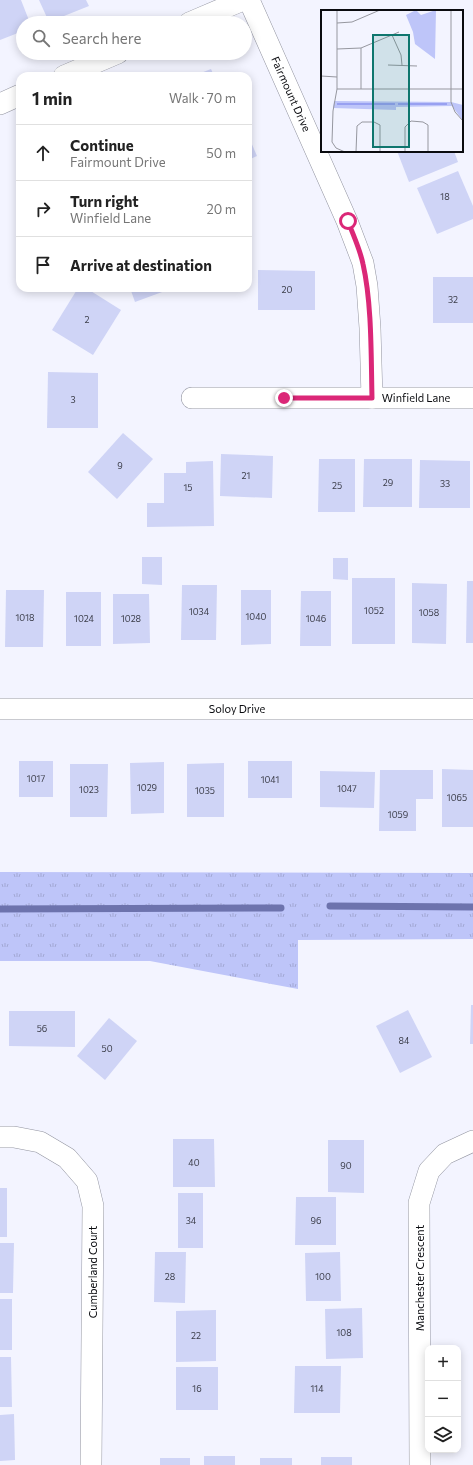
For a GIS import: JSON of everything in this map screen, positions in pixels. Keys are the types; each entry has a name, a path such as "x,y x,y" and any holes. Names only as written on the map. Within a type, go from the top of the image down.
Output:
{"street":[{"path":"205,16 243,0"},
{"name":"Fairmount Drive","path":"249,0 348,221 363,263 367,286 370,328 372,398"},
{"path":"73,72 102,60"},
{"path":"0,104 16,97"},
{"name":"Winfield Lane","path":"192,398 473,398"},
{"name":"Soloy Drive","path":"0,709 473,709"},
{"name":"Cumberland Court","path":"0,1137 14,1137 40,1142 67,1158 87,1181 93,1206 91,1465"},
{"name":"Manchester Crescent","path":"420,1465 420,1203 429,1171 445,1154 473,1141"}],"green space":[{"path":"0,872 473,873 473,939 298,940 298,989 150,961 0,961"}],"building":[{"path":"0,0 21,0 27,16 16,16 16,34 0,40"},
{"path":"39,0 86,0 89,6 64,16 46,16"},
{"path":"211,69 212,72 203,72"},
{"path":"252,144 257,156 252,158"},
{"path":"397,152 454,152 458,162 409,182"},
{"path":"458,171 473,206 473,219 437,234 417,188"},
{"path":"258,270 315,271 315,310 258,310"},
{"path":"433,277 473,277 473,323 433,323"},
{"path":"76,292 92,292 121,310 93,355 52,330"},
{"path":"131,292 162,292 135,302"},
{"path":"48,372 98,373 98,428 47,428"},
{"path":"123,433 153,459 117,499 88,472"},
{"path":"221,454 273,456 272,498 220,496"},
{"path":"319,459 355,459 355,512 318,512"},
{"path":"364,459 412,459 412,507 363,507"},
{"path":"420,460 470,461 470,508 419,508"},
{"path":"213,461 214,526 147,527 147,503 164,503 164,473 186,473 186,462"},
{"path":"142,557 162,557 162,585 142,584"},
{"path":"333,558 348,558 348,580 333,579"},
{"path":"352,578 395,578 395,644 352,644"},
{"path":"467,581 473,581 473,643 466,643"},
{"path":"412,583 447,584 446,644 412,643"},
{"path":"182,585 217,585 216,640 181,640"},
{"path":"6,590 44,590 43,647 5,647"},
{"path":"241,590 271,590 271,644 241,645"},
{"path":"301,591 331,591 331,646 300,646"},
{"path":"66,592 101,592 101,646 66,646"},
{"path":"113,594 149,594 150,643 113,644"},
{"path":"19,761 53,761 53,797 19,797"},
{"path":"248,761 292,761 292,798 248,798"},
{"path":"164,762 164,813 131,814 130,763"},
{"path":"224,763 224,817 187,817 187,764"},
{"path":"70,764 108,764 107,817 70,817"},
{"path":"442,769 473,770 473,827 442,827"},
{"path":"380,770 433,770 433,799 416,799 416,831 379,831"},
{"path":"320,771 375,772 374,808 320,807"},
{"path":"471,1005 473,1005 473,1044 470,1044"},
{"path":"408,1010 432,1057 400,1073 376,1026"},
{"path":"9,1011 75,1011 75,1047 9,1046"},
{"path":"109,1018 137,1041 105,1080 77,1056"},
{"path":"173,1139 214,1139 215,1187 173,1187"},
{"path":"328,1140 364,1140 364,1193 328,1192"},
{"path":"0,1188 7,1188 7,1237 0,1237"},
{"path":"178,1193 203,1193 203,1248 178,1248"},
{"path":"296,1197 336,1197 336,1245 295,1245"},
{"path":"0,1243 14,1243 13,1293 0,1293"},
{"path":"155,1252 186,1252 185,1303 154,1302"},
{"path":"340,1252 341,1301 306,1301 305,1253"},
{"path":"0,1299 12,1299 12,1350 0,1350"},
{"path":"362,1308 363,1358 326,1359 325,1309"},
{"path":"216,1310 216,1361 176,1362 176,1311"},
{"path":"0,1357 11,1357 12,1407 0,1407"},
{"path":"295,1366 341,1366 340,1413 294,1413"},
{"path":"176,1367 218,1367 218,1410 176,1410"},
{"path":"14,1414 15,1460 0,1461 0,1415"},
{"path":"204,1456 235,1456 235,1465 204,1465"},
{"path":"321,1457 352,1457 352,1465 321,1465"},
{"path":"160,1458 190,1458 190,1465 160,1465"},
{"path":"260,1458 292,1458 292,1465 260,1465"}],"waterway":[{"path":"330,906 473,907"},
{"path":"0,909 281,908"}],"route":[{"path":"284,398 372,398 367,286 363,263 348,221"}]}
